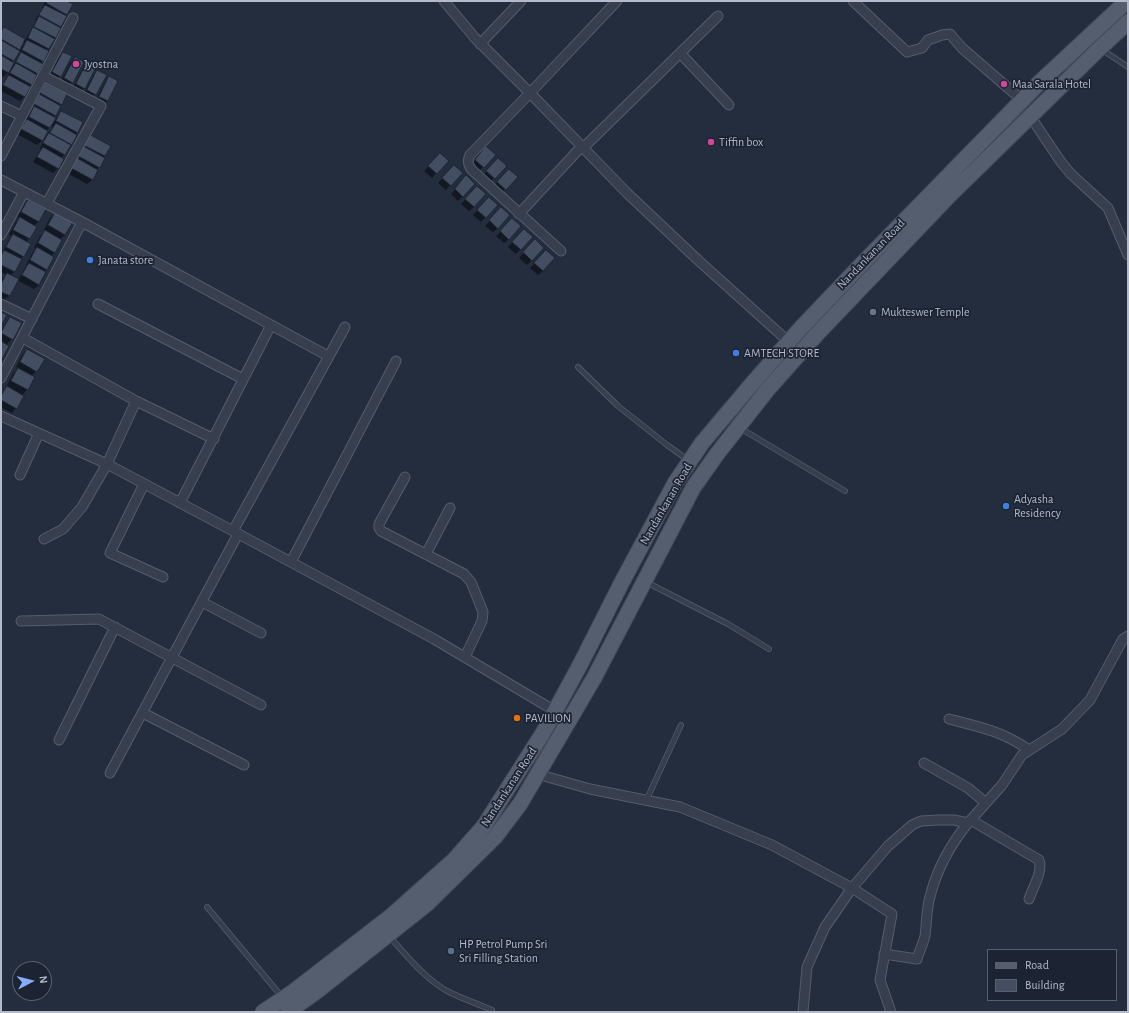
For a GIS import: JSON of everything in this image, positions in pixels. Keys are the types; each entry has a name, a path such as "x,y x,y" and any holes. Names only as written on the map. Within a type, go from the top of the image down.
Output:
{"main road":[{"name":"Nandankanan Road","path":"285,1005 390,917 454,860 484,826 543,733 575,676 669,495 707,437 789,342 859,266 1022,100 1127,1"},
{"name":"Nandankanan Road","path":"263,1012 285,1005 388,935 428,903 495,837 520,804 590,684 694,488 717,454 768,389 817,334 948,197 1128,22"},
{"path":"575,676 590,684"}],"street":[{"path":"444,1 480,44 627,193 699,261 789,342"},
{"path":"480,44 522,1"},
{"path":"561,251 472,170 468,165 468,160 470,155 617,1"},
{"path":"859,3 907,52 922,48 928,40 950,34 962,48 1022,100"},
{"path":"520,214 582,147 718,16"},
{"path":"1,156 73,18"},
{"path":"680,53 729,105"},
{"path":"43,76 101,106 47,203"},
{"path":"1,106 22,116"},
{"path":"1030,116 1061,162 1071,174 1108,208 1128,256"},
{"path":"1,180 47,203 328,356"},
{"path":"1,235 24,192"},
{"path":"2,375 23,338 82,222"},
{"path":"1,304 32,319"},
{"path":"98,304 243,380"},
{"path":"180,503 271,325"},
{"path":"110,773 143,714 328,356 345,327"},
{"path":"23,338 136,401 214,439"},
{"path":"291,562 396,361"},
{"path":"44,539 63,529 82,507 107,464 136,401"},
{"path":"1,416 107,464 434,638 555,711"},
{"path":"20,475 39,433"},
{"path":"405,477 379,524 379,528 381,531 469,578 483,612 482,622 465,657"},
{"path":"144,484 110,553 163,577"},
{"path":"426,554 450,508"},
{"path":"202,602 261,633"},
{"path":"21,621 98,618 261,705"},
{"path":"59,740 116,627"},
{"path":"884,954 917,959 925,936 926,914 931,893 944,859 954,840 1002,785 1017,761 1029,750 1062,729 1090,700 1123,639 1128,636"},
{"path":"143,714 244,765"},
{"path":"949,719 1005,735 1029,750"},
{"path":"924,763 968,788 986,803"},
{"path":"537,774 590,789 680,807 772,845 852,888 892,914 880,980 891,1012"},
{"path":"803,1012 807,967 825,927 852,888 888,846 912,825 921,821 938,820 970,822 1038,860 1040,864 1040,871 1029,899"}],"lane":[{"path":"1100,48 1128,67"},
{"path":"578,367 618,406 667,445 690,461"},
{"path":"739,427 845,491"},
{"path":"644,582 728,624 769,649"},
{"path":"646,801 681,725"},
{"path":"207,907 285,1005"},
{"path":"388,935 419,969 442,988 492,1010"}],"building":[{"path":"47,1 67,1 73,4 67,15 46,3"},
{"path":"45,5 67,16 61,27 39,15"},
{"path":"39,16 61,28 56,38 34,27"},
{"path":"4,27 25,39 20,50 1,39 1,32"},
{"path":"33,27 55,39 49,49 28,38"},
{"path":"1,40 20,51 14,61 1,54"},
{"path":"27,40 49,51 44,62 22,50"},
{"path":"21,52 43,64 38,74 16,62"},
{"path":"63,52 72,56 61,77 52,72"},
{"path":"1,55 14,63 9,73 1,69"},
{"path":"75,57 84,62 73,83 64,78"},
{"path":"16,63 37,75 32,85 10,73"},
{"path":"86,64 95,69 85,89 76,84"},
{"path":"97,70 107,75 96,95 87,90"},
{"path":"9,75 31,87 25,97 3,85"},
{"path":"109,76 118,81 108,101 99,97"},
{"path":"45,83 67,94 62,105 40,93"},
{"path":"39,94 61,106 56,116 34,104"},
{"path":"34,106 56,118 50,128 29,117"},
{"path":"61,111 83,122 78,133 56,121"},
{"path":"27,119 48,131 43,141 21,129"},
{"path":"56,123 77,135 72,145 50,133"},
{"path":"49,133 71,145 65,155 43,143"},
{"path":"89,134 111,146 105,156 83,145"},
{"path":"83,146 105,158 100,168 78,156"},
{"path":"486,146 496,155 484,168 475,160"},
{"path":"43,147 64,159 59,169 37,157"},
{"path":"440,153 449,161 437,174 428,166"},
{"path":"77,158 98,170 93,180 71,168"},
{"path":"498,158 507,166 495,179 486,171"},
{"path":"454,165 463,173 451,186 442,178"},
{"path":"509,169 518,177 506,190 497,182"},
{"path":"466,175 475,184 463,197 455,189"},
{"path":"477,186 486,194 474,207 465,199"},
{"path":"489,197 498,205 486,218 477,210"},
{"path":"28,200 46,209 39,222 21,212"},
{"path":"501,207 510,215 498,229 489,220"},
{"path":"55,213 73,222 65,235 48,225"},
{"path":"20,217 37,227 30,239 13,230"},
{"path":"512,218 521,226 509,240 500,231"},
{"path":"524,229 533,237 521,250 512,242"},
{"path":"45,230 62,240 55,253 38,243"},
{"path":"13,234 31,244 24,257 6,247"},
{"path":"535,239 544,248 532,261 523,252"},
{"path":"37,247 54,257 47,270 30,260"},
{"path":"4,250 22,259 15,272 1,265 1,256"},
{"path":"546,250 555,258 543,271 534,263"},
{"path":"29,263 46,272 39,285 22,275"},
{"path":"7,273 19,279 10,296 1,292 1,284"},
{"path":"1,312 7,315 1,326"},
{"path":"10,317 22,323 13,340 1,333"},
{"path":"1,341 9,346 1,361"},
{"path":"27,349 45,359 37,372 20,362"},
{"path":"18,368 35,377 28,390 11,381"},
{"path":"7,386 24,396 17,409 1,400 1,396"}],"place":[{"name":"Jyostna","path":"76,64"},
{"name":"Maa Sarala Hotel","path":"1004,84"},
{"name":"Tiffin box","path":"711,142"},
{"name":"Janata store","path":"90,260"},
{"name":"Mukteswer Temple","path":"873,312"},
{"name":"AMTECH STORE","path":"736,353"},
{"name":"Adyasha Residency","path":"1006,506"},
{"name":"PAVILION","path":"517,718"},
{"name":"HP Petrol Pump Sri Sri Filling Station","path":"451,951"}]}
